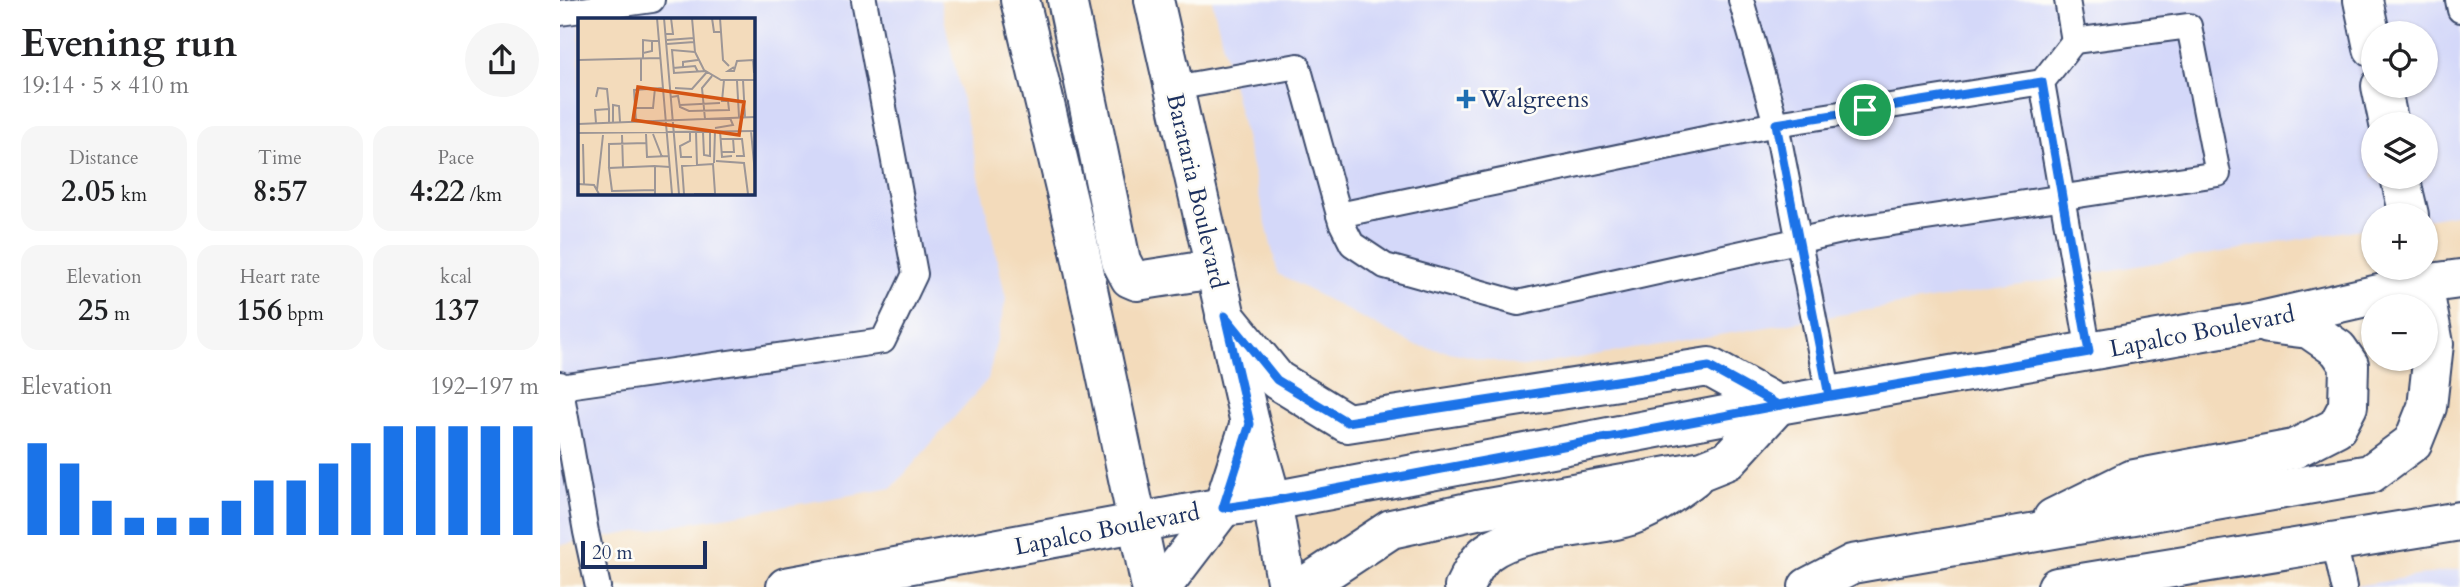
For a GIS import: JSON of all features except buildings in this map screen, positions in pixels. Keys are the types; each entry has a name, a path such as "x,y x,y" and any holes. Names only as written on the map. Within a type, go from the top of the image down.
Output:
{"main road":[{"path":"1020,0 1078,242 1151,587"},
{"path":"1067,0 1121,261 1130,278 1137,281 1214,269"},
{"name":"Barataria Boulevard","path":"1154,0 1250,424 1272,501 1287,587"},
{"path":"2363,0 2367,21"},
{"name":"Lapalco Boulevard","path":"786,587 1272,501 1778,405 2256,322 2422,280"},
{"path":"1808,587 1852,564 2370,474 2413,442 2427,407 2434,344 2434,280"},
{"path":"1225,316 1277,380 1347,422 1709,367 1778,405 1728,460 1703,470 1477,510 1391,529 1303,587"},
{"path":"2017,536 2130,480 2294,449 2337,427 2348,406 2350,382 2349,365 2338,349 2309,329 2256,322"},
{"path":"1162,587 1223,508 1250,424"},
{"path":"1464,587 1471,572 1488,552 1522,537 1624,518 1663,501 1703,470"},
{"path":"2057,587 2126,582 2334,541 2460,521"},
{"path":"876,572 928,580 935,587"}],"lane":[{"path":"560,13 652,0"},
{"path":"598,587 560,385 883,341 915,274 864,0"},
{"path":"1741,0 1776,124 1829,396"},
{"path":"2067,0 2074,41"},
{"path":"2458,0 2460,10"},
{"path":"1174,88 1297,66 1339,215 1344,232 1352,244 1385,267 1518,303 1846,230 2218,174 2189,26 2074,41 2042,82 1776,124 1339,215"},
{"path":"2042,82 2060,198 2089,352"},
{"path":"2334,541 2343,587"}],"shaded area":[{"path":"560,0 940,0 1006,299 988,379 892,488 560,545"},
{"path":"1212,0 2460,0 2460,213 2438,217 2438,203 2361,203 2361,229 1524,367 1414,345 1278,274"},
{"path":"2460,569 2460,587 2349,587"}],"place":[{"name":"Walgreens","path":"1466,99"}],"route":[{"path":"1865,110 1776,124 1829,396 1223,508 1250,424 1225,316 1277,380 1347,422 1709,367 1778,405 1829,396 2003,367 2089,352 2060,198 2042,82 1865,110"}]}
